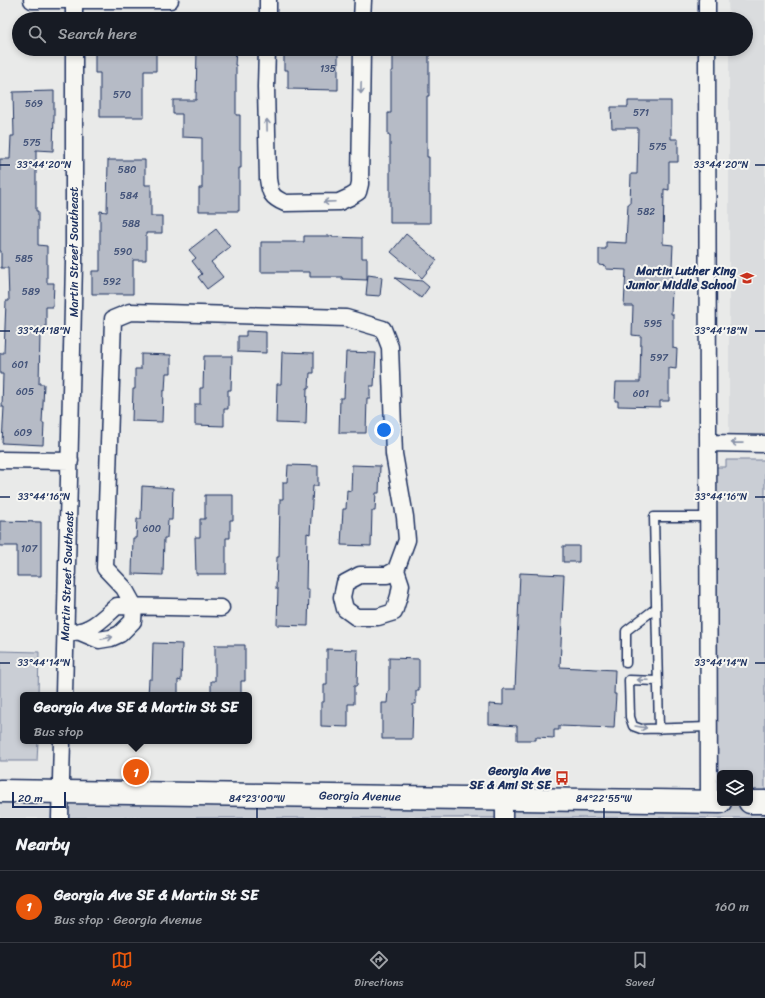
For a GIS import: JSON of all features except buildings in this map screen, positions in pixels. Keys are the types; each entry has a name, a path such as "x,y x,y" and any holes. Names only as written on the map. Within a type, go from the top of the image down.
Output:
{"main road":[{"name":"Georgia Avenue","path":"0,791 504,808 714,802"},
{"path":"753,802 765,802"}],"street":[{"path":"32,0 170,0"},
{"path":"74,0 74,12"},
{"path":"268,0 268,12"},
{"path":"362,12 363,0"},
{"path":"707,0 707,12"},
{"name":"Martin Street Southeast","path":"64,692 73,632 70,461 74,263 74,56"},
{"path":"267,56 268,179 270,192 278,200 285,203 339,202 358,192 360,184 362,56"},
{"path":"707,56 709,727 714,802"},
{"path":"73,632 99,640 111,638 120,634 133,621 134,606 124,588 105,568 113,319 130,312 346,318 383,329 390,347 394,454 405,517 407,540 396,570"},
{"path":"709,443 765,444"},
{"path":"0,460 70,461"},
{"path":"73,632 95,625 117,606 222,608"},
{"path":"60,818 62,744"}],"lane":[{"path":"659,729 654,517 708,516"},
{"path":"626,663 626,631 656,608"},
{"path":"658,680 629,680 630,717 633,726 641,729 709,727"}],"shaded area":[{"name":"Martin Luther King Junior Middle School","path":"728,0 765,0 765,442 729,441 729,56 753,56 753,12 729,12"},
{"path":"726,460 765,460 765,818 58,818 59,794 706,810 701,467 726,467"},
{"path":"0,651 39,652 38,692 20,692 20,744 38,744 37,761 0,761"},
{"path":"0,791 61,792 60,818 0,818"}],"place":[{"name":"Martin Luther King Junior Middle School","path":"747,278"},
{"name":"Georgia Ave SE & Martin St SE","path":"136,772"},
{"name":"Georgia Ave SE & Ami St SE","path":"562,778"}]}
